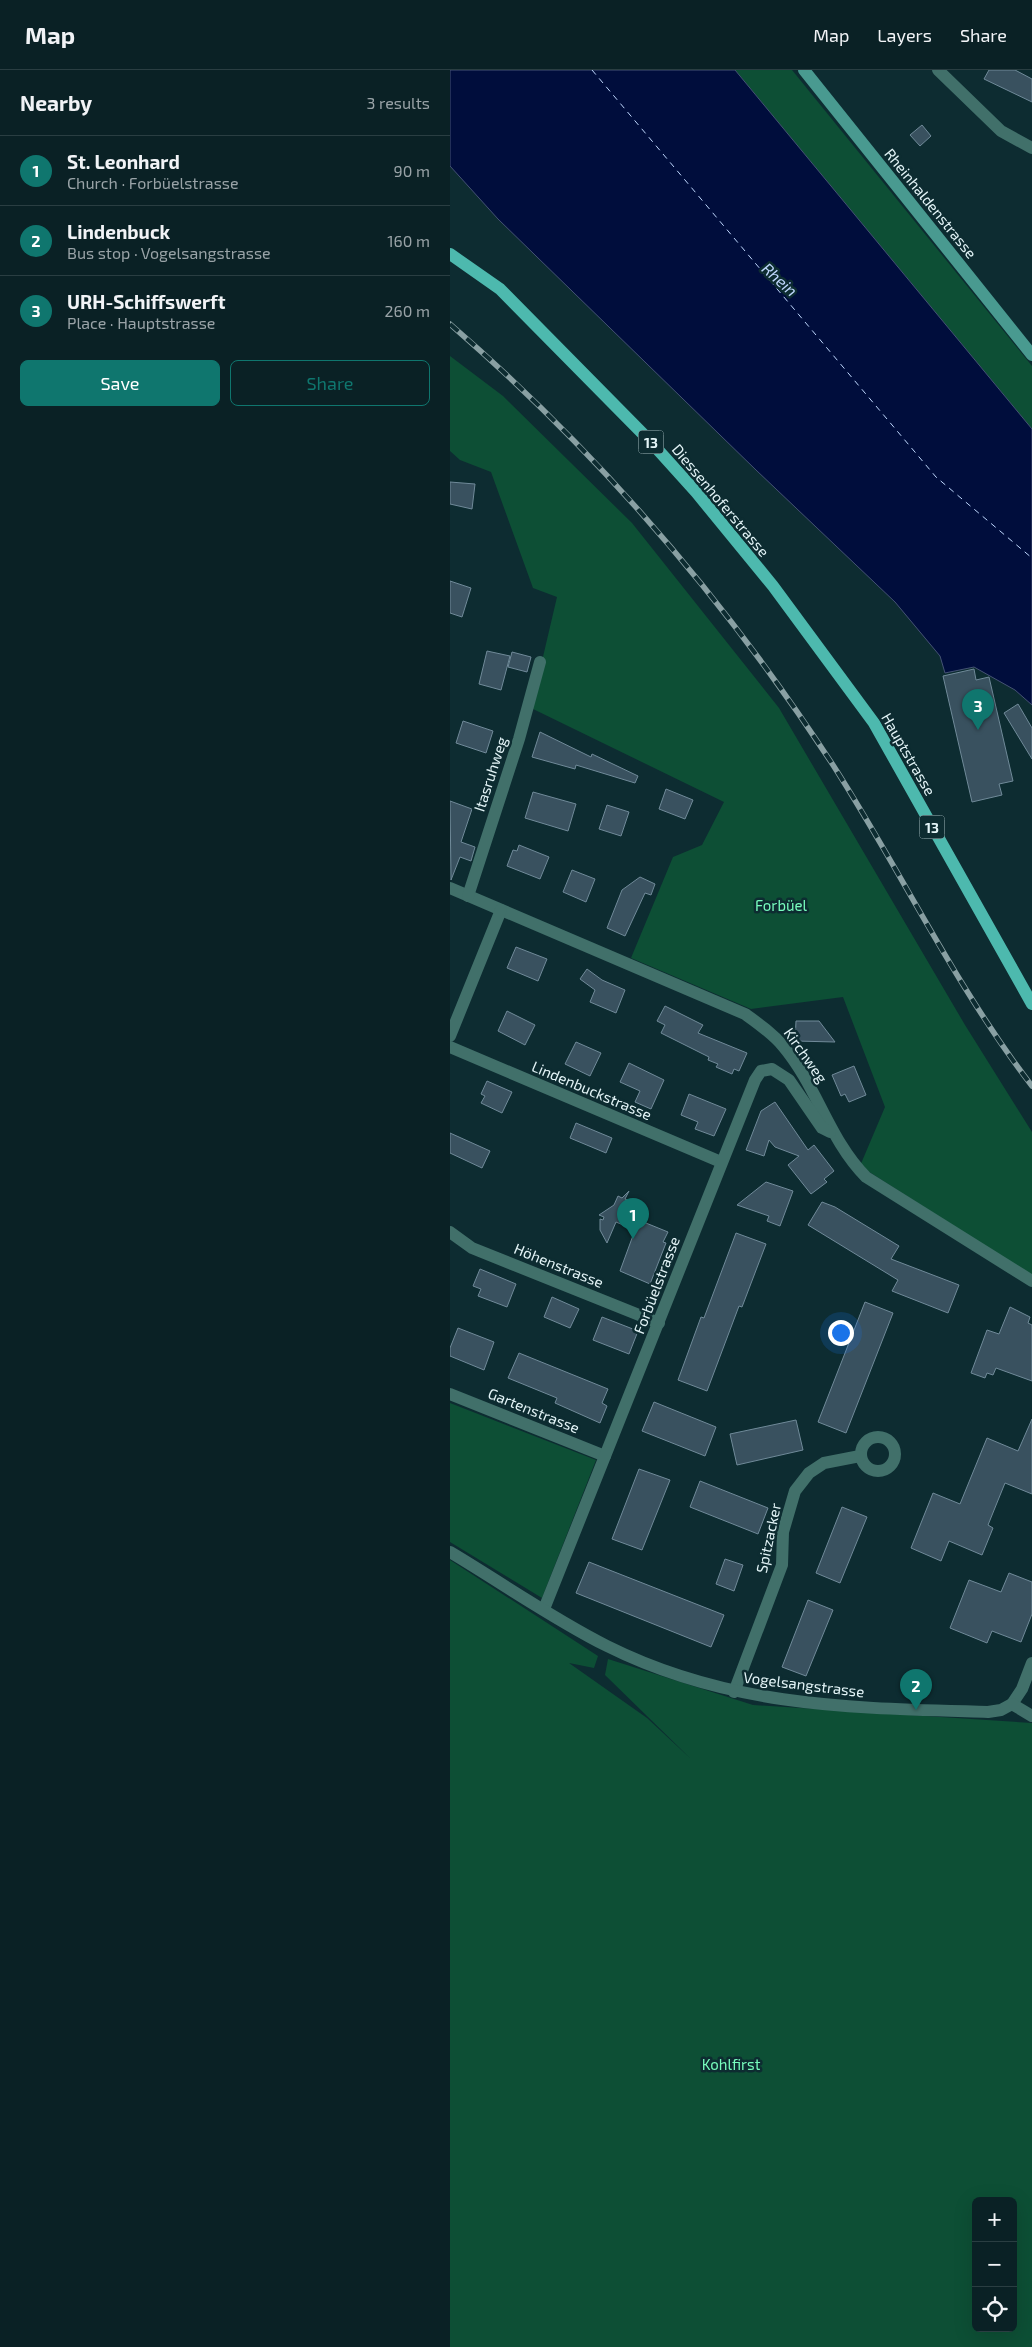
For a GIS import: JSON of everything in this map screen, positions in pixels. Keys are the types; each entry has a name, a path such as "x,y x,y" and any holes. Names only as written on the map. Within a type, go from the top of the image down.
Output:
{"main road":[{"name":"Rheinhaldenstrasse","path":"804,70 1032,355"},
{"name":"Diessenhoferstrasse","path":"450,254 500,289 650,441 702,500 772,586 824,656"},
{"name":"Hauptstrasse","path":"824,656 874,723 1032,1004"}],"street":[{"path":"938,70 1001,131 1032,148"},
{"name":"Itasruhweg","path":"468,896 519,740 540,662"},
{"name":"Kirchweg","path":"450,888 745,1014 769,1030 784,1047 805,1078 835,1134 855,1165 866,1177 1032,1281"},
{"path":"450,1036 501,910"},
{"name":"Lindenbuckstrasse","path":"450,1047 722,1162"},
{"name":"Forbüelstrasse","path":"544,1609 755,1080 761,1071 766,1068 772,1069 789,1080 822,1128 835,1134"},
{"name":"Höhenstrasse","path":"450,1232 472,1248 659,1323"},
{"name":"Gartenstrasse","path":"450,1394 605,1456"},
{"name":"Spitzacker","path":"734,1692 782,1565 783,1532 795,1491 809,1473 824,1463 860,1456"},
{"name":"Vogelsangstrasse","path":"450,1552 607,1646 671,1673 734,1692 784,1701 869,1708 988,1712 1001,1710 1012,1704"},
{"path":"1032,1663 1022,1689 1012,1704 1032,1716"}],"green space":[{"path":"735,70 792,70 1032,366 1032,429"},
{"name":"Forbüel","path":"450,356 503,396 632,523 779,708 965,1025 1032,1132 1032,1276 860,1166 885,1107 843,997 751,1009 631,958 673,857 702,845 724,802 531,708 557,597 533,588 491,472 460,460 450,451"},
{"path":"450,1403 596,1460 542,1598 450,1542"},
{"name":"Kohlfirst","path":"450,1560 598,1656 594,1668 569,1663 647,1718 691,1759 605,1675 608,1659 753,1705 1032,1723 1032,2347 450,2347"}],"water":[{"name":"Rhein","path":"450,70 735,70 1032,429 1032,705 1015,690 974,667 945,673 940,656 895,602 756,470 498,219 450,166"}],"building":[{"path":"989,70 1015,70 1032,79 1032,102 984,79"},
{"path":"922,125 931,136 920,146 910,135"},
{"path":"450,482 475,484 472,509 450,504"},
{"path":"450,581 471,588 462,617 450,613"},
{"path":"487,651 510,656 501,690 479,684"},
{"path":"512,652 531,657 527,672 508,667"},
{"path":"974,669 976,680 989,677 1013,781 999,784 1002,795 972,802 943,676"},
{"path":"1018,704 1032,728 1032,759 1004,713"},
{"path":"463,721 493,731 486,753 456,743"},
{"path":"540,732 591,757 592,754 638,776 635,783 576,765 575,769 532,757"},
{"path":"666,789 693,800 685,819 659,809"},
{"path":"533,792 576,804 568,831 525,818"},
{"path":"450,801 472,809 461,842 475,847 471,861 460,857 451,880"},
{"path":"607,805 629,812 621,836 599,829"},
{"path":"519,845 549,857 540,879 507,866 513,850 517,851"},
{"path":"572,870 595,879 586,902 563,892"},
{"path":"640,877 655,884 651,895 645,893 625,936 607,928 622,890"},
{"path":"516,947 547,959 538,981 507,968"},
{"path":"587,969 602,980 625,990 616,1013 590,1002 595,990 580,979"},
{"path":"665,1006 703,1025 698,1033 747,1053 739,1071 734,1069 732,1074 716,1067 718,1064 708,1060 709,1057 661,1033 665,1025 657,1021"},
{"path":"507,1011 535,1025 525,1045 498,1031"},
{"path":"796,1021 819,1021 835,1042 795,1041"},
{"path":"576,1042 601,1053 590,1076 565,1064"},
{"path":"629,1063 664,1080 651,1109 635,1102 640,1091 620,1082"},
{"path":"854,1066 866,1095 849,1102 845,1094 841,1096 832,1075"},
{"path":"487,1081 512,1092 502,1113 481,1103 485,1096 481,1094"},
{"path":"689,1094 726,1109 714,1136 695,1129 698,1122 681,1115"},
{"path":"775,1102 808,1150 814,1145 834,1171 824,1179 827,1182 811,1194 788,1165 799,1156 775,1147 769,1140 764,1156 746,1150 761,1111"},
{"path":"576,1123 612,1138 606,1153 570,1138"},
{"path":"450,1133 490,1151 482,1168 450,1153"},
{"path":"766,1182 793,1191 780,1226 767,1221 769,1216 737,1205"},
{"path":"629,1191 625,1199 639,1205 636,1211 641,1221 668,1232 663,1242 666,1243 650,1284 620,1271 635,1230 616,1222 607,1243 600,1230 600,1219 603,1220 604,1217 599,1215 614,1205 618,1196 622,1198"},
{"path":"822,1202 835,1207 899,1246 891,1259 959,1285 948,1313 892,1291 898,1280 808,1225"},
{"path":"736,1233 766,1244 742,1307 739,1306 707,1391 678,1380 701,1317 704,1318"},
{"path":"480,1269 516,1284 507,1307 478,1296 481,1289 473,1286"},
{"path":"552,1297 579,1309 570,1328 544,1317"},
{"path":"865,1302 893,1313 846,1433 818,1422"},
{"path":"1010,1307 1030,1317 1028,1323 1032,1325 1032,1381 996,1368 993,1375 987,1373 985,1378 971,1373 987,1330 999,1334"},
{"path":"602,1317 638,1331 629,1354 593,1340"},
{"path":"458,1328 494,1342 484,1370 450,1356 450,1348"},
{"path":"519,1353 608,1389 602,1403 607,1406 600,1423 555,1403 557,1398 508,1378"},
{"path":"654,1402 716,1427 705,1456 642,1431"},
{"path":"1032,1419 1032,1494 1005,1483 988,1525 993,1528 982,1555 949,1541 941,1561 911,1548 933,1493 960,1504 987,1438 1018,1451"},
{"path":"796,1420 803,1450 737,1465 730,1434"},
{"path":"639,1469 670,1480 642,1550 612,1539"},
{"path":"700,1481 768,1508 758,1534 690,1507"},
{"path":"842,1507 867,1517 840,1583 816,1573"},
{"path":"725,1559 743,1565 734,1591 716,1584"},
{"path":"589,1562 724,1615 711,1647 576,1593"},
{"path":"1009,1573 1032,1582 1032,1614 1021,1642 992,1631 987,1643 950,1628 969,1580 1001,1592"},
{"path":"808,1600 833,1610 806,1676 782,1667"}],"ferry route":[{"path":"592,70 936,477 1032,558"}],"railway":[{"path":"450,324 505,373 608,477 657,531 749,645 833,765 978,1009 1032,1086"}],"place":[{"name":"URH-Schiffswerft","path":"978,730"},
{"name":"St. Leonhard","path":"633,1239"},
{"name":"Lindenbuck","path":"916,1710"}]}
